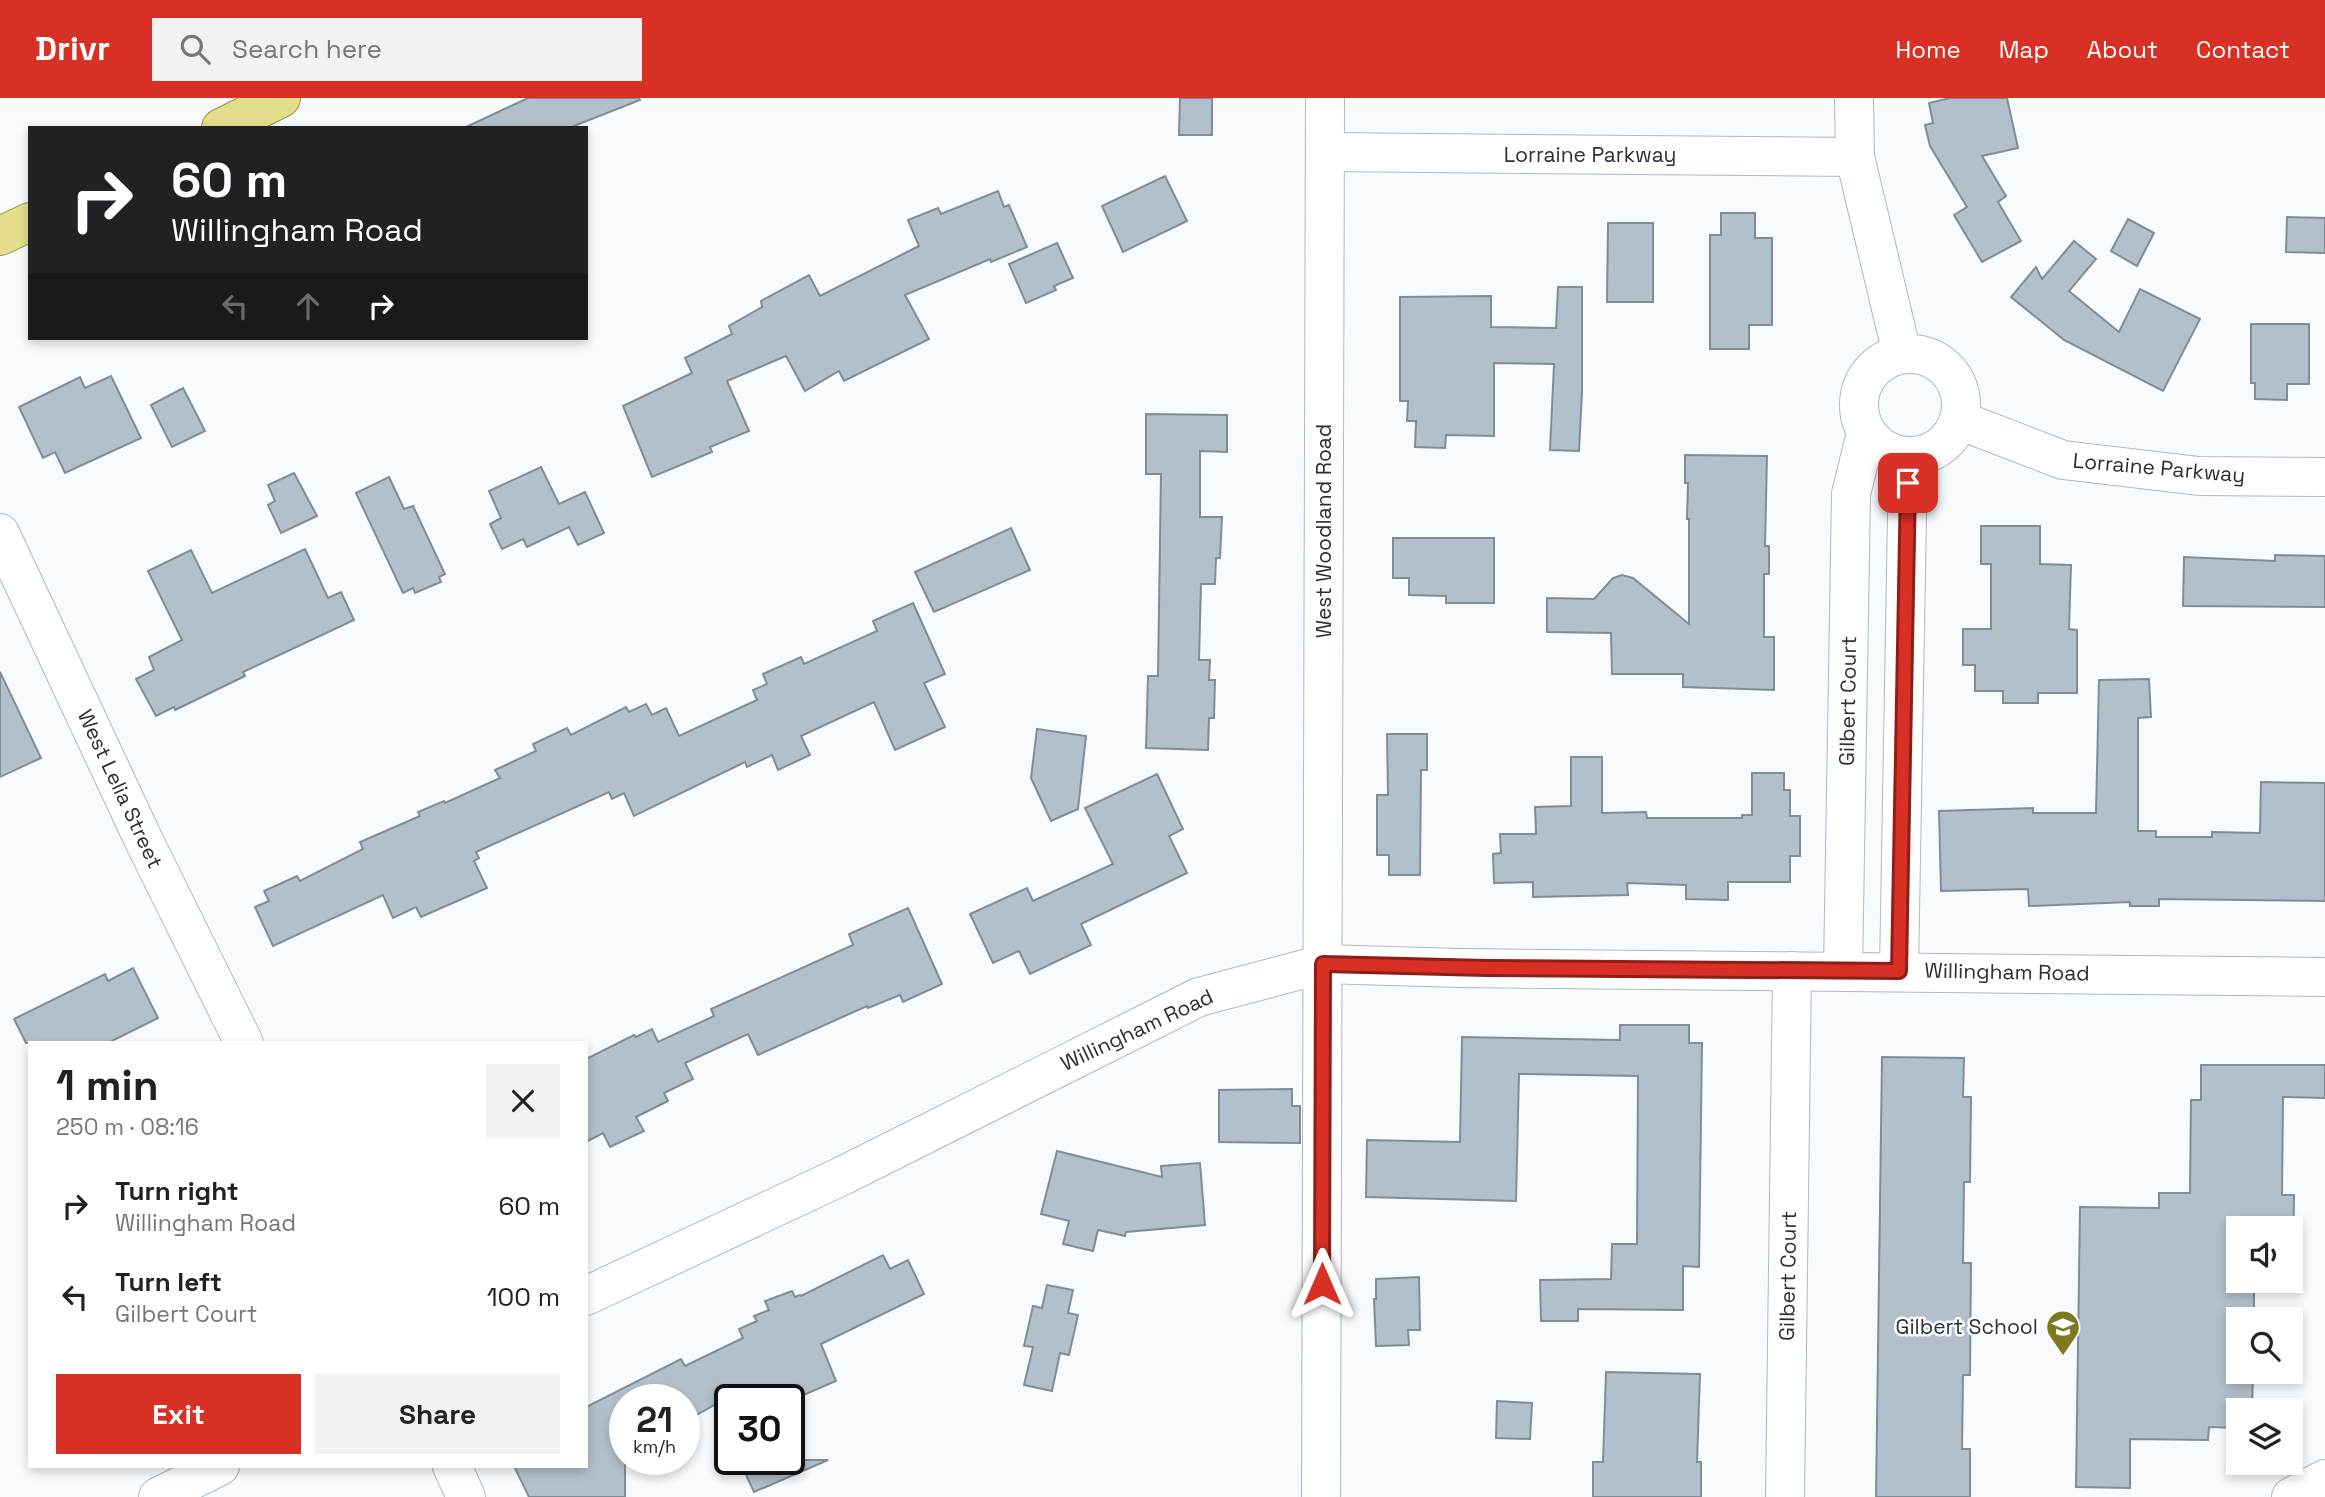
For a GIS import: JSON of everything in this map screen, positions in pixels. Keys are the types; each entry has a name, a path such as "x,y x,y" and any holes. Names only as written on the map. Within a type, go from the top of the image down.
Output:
{"main road":[{"path":"225,126 281,98"},
{"path":"0,236 28,223"}],"street":[{"name":"West Woodland Road","path":"1321,1497 1325,98"},
{"path":"1854,98 1855,157 1902,354"},
{"name":"Lorraine Parkway","path":"1325,152 1855,157"},
{"path":"1902,354 1919,354 1935,360 1949,372 1959,395 1959,420 1952,436 1925,455 1908,457 1891,454 1877,446 1866,433 1859,417 1858,401 1863,384 1872,370 1886,359 1902,354"},
{"name":"Lorraine Parkway","path":"1959,420 2063,460 2199,476 2325,477"},
{"name":"Gilbert Court","path":"1843,971 1851,494 1866,433"},
{"path":"1899,971 1908,457"},
{"name":"West Lelia Street","path":"0,533 144,841 243,1041"},
{"path":"1848,719 1904,718"},
{"name":"Willingham Road","path":"588,1295 842,1176 1199,997 1323,964 2325,977"},
{"name":"Gilbert Court","path":"1785,1497 1792,971"},
{"path":"158,1497 216,1468"},
{"path":"453,1468 466,1497"},
{"path":"2291,1497 2325,1479"}],"building":[{"path":"528,98 640,100 574,126 468,126"},
{"path":"1180,98 1212,98 1212,135 1179,135"},
{"path":"1950,98 2007,98 2018,148 1982,156 2006,196 1998,202 2021,241 1982,262 1954,215 1967,207 1930,146 1925,125 1933,123 1929,103"},
{"path":"1165,176 1187,221 1123,252 1102,206"},
{"path":"998,191 1004,207 1009,205 1027,247 991,262 990,259 905,295 929,339 844,381 839,371 805,391 786,356 727,381 749,431 710,447 712,452 652,477 623,406 692,373 685,358 732,334 729,326 762,307 761,301 809,275 820,296 919,246 908,220 938,208 941,214"},
{"path":"1721,213 1755,213 1755,238 1772,238 1772,325 1749,325 1749,349 1710,349 1710,235 1721,235"},
{"path":"2287,217 2325,218 2325,253 2286,252"},
{"path":"2128,219 2154,233 2137,266 2111,251"},
{"path":"1608,223 1653,223 1653,302 1607,302"},
{"path":"2074,241 2096,259 2069,291 2119,332 2140,289 2200,319 2163,391 2064,340 2011,297 2036,267 2042,279"},
{"path":"1057,243 1073,278 1054,286 1056,290 1026,303 1009,264"},
{"path":"1558,287 1582,287 1579,451 1550,450 1554,364 1494,363 1494,436 1446,435 1445,448 1415,447 1416,421 1407,421 1408,401 1400,401 1400,297 1491,296 1491,327 1556,328"},
{"path":"2251,324 2309,324 2309,384 2287,384 2287,400 2255,399 2255,383 2251,383"},
{"path":"111,376 141,438 65,473 55,452 43,458 19,407 80,377 85,388"},
{"path":"183,388 205,431 172,447 151,405"},
{"path":"1146,414 1227,415 1227,452 1200,451 1200,517 1222,517 1220,558 1216,558 1215,584 1201,584 1199,660 1210,660 1209,680 1215,680 1214,718 1209,718 1208,750 1146,748 1148,676 1158,676 1161,474 1146,474"},
{"path":"1685,455 1767,456 1765,546 1769,546 1769,574 1764,574 1764,637 1774,637 1774,690 1683,687 1683,674 1612,674 1611,633 1547,632 1547,598 1594,599 1613,578 1622,575 1633,578 1689,624 1689,519"},
{"path":"541,467 559,504 585,492 604,533 578,545 569,527 527,547 523,539 502,549 490,524 501,518 489,491"},
{"path":"294,473 317,516 281,533 268,505 275,501 268,485"},
{"path":"389,477 404,509 413,506 445,574 439,577 441,582 415,593 413,588 403,593 356,493"},
{"path":"1981,526 2040,526 2040,564 2071,565 2069,629 2077,630 2077,693 2038,693 2038,703 2003,703 2003,691 1975,691 1975,665 1963,665 1963,629 1991,629 1991,564 1981,564"},
{"path":"1011,528 1030,570 934,612 915,572"},
{"path":"1393,538 1494,538 1494,603 1446,603 1446,596 1409,595 1409,578 1393,578"},
{"path":"305,549 328,598 341,592 354,620 243,672 245,676 175,710 174,707 156,716 136,679 154,670 149,657 182,640 148,571 191,550 212,593"},
{"path":"2275,555 2325,556 2325,607 2183,606 2184,557 2275,561"},
{"path":"913,603 945,674 924,683 945,727 895,750 874,702 801,736 810,755 778,770 772,755 747,767 745,762 634,816 624,793 612,799 609,792 476,852 479,858 474,861 487,888 421,917 416,907 393,918 383,895 273,946 255,907 269,901 264,891 297,876 300,881 363,849 360,842 420,816 418,812 500,778 495,770 536,751 533,744 567,728 571,735 626,707 629,712 646,704 652,715 666,708 679,736 757,700 753,690 767,684 763,674 801,657 804,664 877,631 873,621"},
{"path":"0,672 41,758 0,777"},
{"path":"2149,679 2151,717 2138,718 2138,831 2156,831 2156,837 2212,837 2212,832 2260,833 2261,782 2325,783 2325,901 2159,899 2159,906 2130,906 2130,902 2029,906 2028,889 1941,891 1939,811 2033,808 2033,813 2096,813 2099,680"},
{"path":"1037,729 1086,736 1078,809 1051,821 1031,778"},
{"path":"1387,734 1427,734 1427,770 1421,770 1420,875 1389,875 1389,855 1377,855 1377,795 1388,795"},
{"path":"1571,757 1602,757 1602,813 1646,812 1647,818 1742,818 1742,815 1752,815 1752,773 1784,773 1784,790 1790,790 1790,816 1800,816 1800,856 1790,856 1790,882 1728,882 1728,900 1686,899 1686,885 1627,883 1628,895 1533,897 1533,882 1494,883 1493,854 1501,853 1500,834 1536,834 1535,807 1571,806"},
{"path":"1157,774 1183,829 1169,836 1187,873 1081,924 1091,945 1030,974 1019,951 993,963 970,914 1027,888 1033,901 1113,864 1085,808"},
{"path":"908,908 942,984 903,1002 900,995 868,1008 867,1006 758,1055 748,1034 685,1063 693,1079 664,1093 668,1101 636,1117 644,1131 610,1147 603,1133 588,1141 588,1058 652,1029 658,1042 714,1016 711,1009 853,945 849,934"},
{"path":"133,968 158,1018 112,1041 26,1043 14,1019 105,974 108,981"},
{"path":"1620,1025 1689,1025 1689,1043 1702,1043 1699,1267 1683,1266 1683,1310 1578,1309 1578,1321 1541,1321 1540,1280 1611,1279 1612,1244 1637,1244 1638,1076 1519,1074 1516,1201 1366,1197 1367,1140 1460,1142 1462,1037 1620,1040"},
{"path":"1882,1057 1964,1058 1963,1097 1971,1097 1970,1182 1964,1182 1963,1263 1971,1263 1970,1375 1963,1375 1962,1449 1970,1449 1970,1497 1876,1497"},
{"path":"2201,1065 2325,1065 2325,1098 2283,1097 2282,1195 2294,1195 2294,1216 2226,1216 2226,1293 2254,1293 2254,1307 2226,1307 2226,1384 2253,1384 2252,1398 2226,1398 2226,1428 2209,1427 2208,1440 2130,1439 2130,1488 2076,1487 2080,1207 2159,1208 2159,1193 2190,1193 2191,1100 2201,1100"},
{"path":"1292,1089 1292,1106 1300,1106 1300,1143 1219,1142 1219,1090"},
{"path":"1057,1151 1162,1177 1161,1166 1200,1163 1205,1225 1126,1232 1125,1236 1098,1230 1093,1251 1063,1244 1069,1221 1041,1214"},
{"path":"883,1255 890,1269 908,1260 924,1294 821,1344 836,1381 805,1394 805,1384 714,1384 714,1405 700,1413 700,1384 632,1384 681,1359 685,1366 743,1338 739,1329 757,1321 754,1316 769,1310 765,1301 792,1291 795,1297"},
{"path":"1419,1277 1420,1330 1408,1330 1409,1345 1376,1346 1376,1279"},
{"path":"1047,1285 1073,1290 1068,1313 1078,1315 1069,1355 1060,1353 1052,1391 1024,1385 1033,1347 1024,1346 1033,1306 1042,1308"},
{"path":"1606,1372 1700,1374 1697,1462 1701,1462 1701,1497 1593,1497 1593,1462 1603,1462"},
{"path":"609,1395 609,1475 625,1475 625,1497 529,1497 515,1468 588,1468 588,1406"},
{"path":"1497,1401 1532,1403 1530,1439 1496,1438"},
{"path":"805,1460 828,1460 805,1470"},
{"path":"746,1475 793,1475 754,1492"}],"place":[{"name":"Gilbert School","path":"2063,1357"}],"route":[{"path":"1322,1284 1323,964 1899,971 1908,483"}]}
